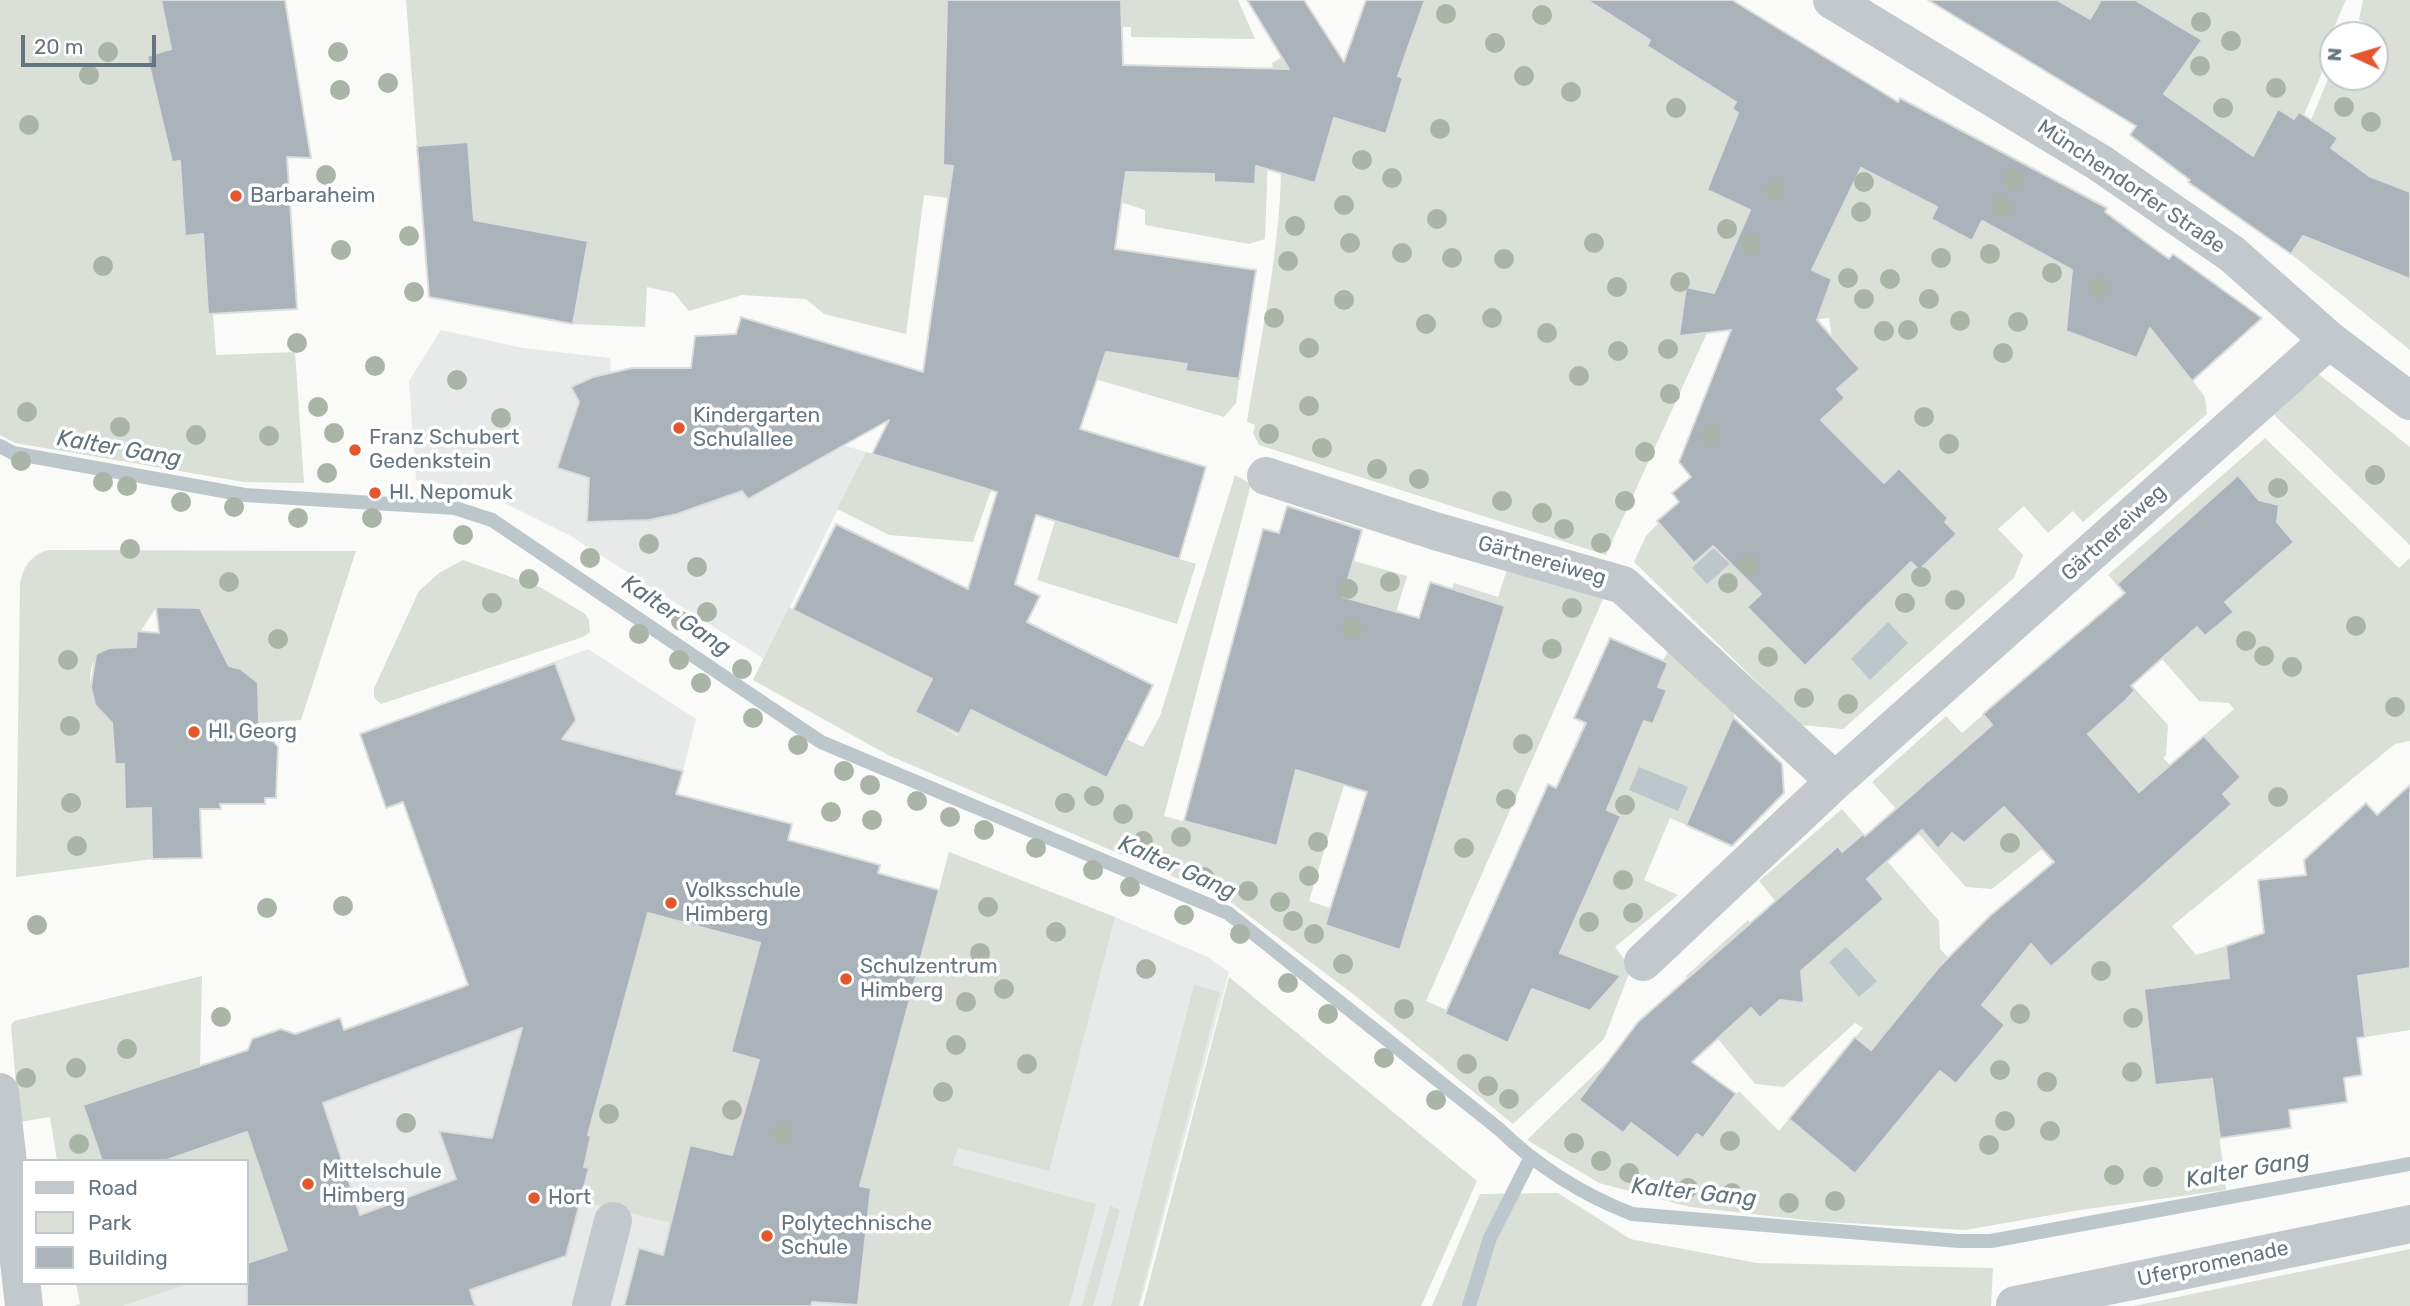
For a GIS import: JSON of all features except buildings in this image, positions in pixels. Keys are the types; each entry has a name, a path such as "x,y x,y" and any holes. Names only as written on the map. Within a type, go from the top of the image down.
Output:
{"street":[{"name":"Münchendorfer Straße","path":"1832,0 2111,170 2232,254 2329,340 2410,401"},
{"name":"Gärtnereiweg","path":"1643,962 1835,780 2329,340"},
{"name":"Gärtnereiweg","path":"1266,476 1434,531 1623,585 1835,780"},
{"path":"0,1092 21,1279"},
{"path":"591,1306 613,1221"},
{"name":"Uferpromenade","path":"2015,1305 2410,1224"},
{"path":"22,1285 24,1306"}],"shaded area":[{"path":"441,330 523,348 610,358 611,373 653,367 691,370 695,336 736,334 714,406 866,452 764,659 569,535 476,489 416,480 409,381"},
{"path":"1729,534 1744,551 1707,584 1692,568"},
{"path":"1888,622 1908,643 1870,680 1851,659"},
{"name":"Schulzentrum Himberg","path":"588,649 696,719 677,794 792,824 786,847 840,861 842,854 880,865 878,874 939,890 949,852 1115,917 1208,957 1229,972 1140,1306 123,1306 149,1297 145,1285 248,1285 248,1159 101,1159 83,1105 249,1049 252,1039 281,1029 290,1035 344,1029 468,985 403,802 386,808 360,734"},
{"path":"1639,767 1688,787 1678,811 1629,790"},
{"path":"1846,947 1877,981 1859,997 1829,962"}],"green space":[{"path":"0,0 161,0 171,49 147,56 158,102 179,149 185,235 203,234 208,314 213,314 216,355 295,352 304,483 244,482 15,443 0,435"},
{"path":"406,0 947,0 943,165 1041,168 990,203 924,195 906,334 824,314 806,299 742,295 689,311 674,293 647,287 645,327 573,324 588,241 474,220 468,142 417,146"},
{"path":"1121,0 1238,0 1255,39 1131,37 1131,27 1122,27"},
{"path":"1425,0 1732,0 1897,101 1900,98 2107,208 2106,212 2169,258 2173,254 2262,318 2193,381 2205,397 2207,414 2083,522 2073,511 2048,533 2024,506 1998,529 2023,555 2014,578 1843,729 1801,725 1634,562 1646,536 1679,502 1672,493 1691,477 1679,462 1713,386 1832,338 1829,318 1707,333 1606,555 1259,445 1253,433 1255,425 1247,422 1270,288 1280,197 1279,107 1272,63 1282,57 1314,112 1403,78 1398,76"},
{"path":"1928,0 2346,0 2337,21 2319,21 2319,79 2304,115 2311,120 2323,91 2389,91 2389,21 2359,20 2363,0 2410,0 2410,350 2291,254 2130,135 2136,126"},
{"path":"1257,129 1269,129 1265,239 1249,244 1145,225 1145,210 1117,201 1118,172 1214,174 1214,182 1255,183"},
{"path":"1089,349 1187,364 1186,371 1239,379 1236,403 1224,417 1085,376"},
{"path":"2316,372 2410,447 2410,545 2275,416 2274,412"},
{"path":"2265,438 2399,568 2410,558 2410,741 2395,744 2172,926 2196,955 2226,946 2229,977 2144,989 2155,1085 2212,1079 2226,1190 2080,1210 1965,1230 1814,1221 1690,1207 1599,1183 1527,1140 1609,1060 1579,1100 1622,1133 1631,1123 1677,1157 1697,1134 1703,1138 1739,1091 1779,1131 1863,1028 1855,1023 1784,1087 1755,1084 1714,1034 1686,976 1748,920 1752,925 1777,903 1759,881 1842,809 1939,921 1940,949 1951,960 1999,908 2054,861 2042,849 1992,889 1966,887 1872,782 1946,716 1962,733 2081,630 2168,725 2166,755 2163,758 2170,765 2234,709 2229,703 2199,701 2162,659 2173,648 2108,575"},
{"path":"866,452 991,490 973,542 889,535 837,509"},
{"path":"1235,475 1251,484 1164,816 1190,823 1263,529 1355,553 1354,561 1407,576 1309,901 1330,908 1342,872 1421,810 1366,793 1429,583 1452,589 1454,583 1498,597 1508,566 1604,597 1426,1001 1447,1010 1496,899 1526,913 1548,784 1581,799 1588,782 1563,772 1585,722 1663,661 1670,647 1735,713 1686,825 1670,818 1644,880 1678,895 1615,947 1631,968 1604,1039 1513,1124 1357,997 1228,900 888,755 753,680 789,607 932,679 918,713 958,736 971,710 1126,739 1143,747 1160,716"},
{"path":"1055,521 1196,564 1177,624 1037,580"},
{"path":"48,550 356,551 301,720 259,723 258,687 243,672 234,669 222,671 187,607 156,608 140,632 137,632 140,636 139,648 100,653 90,676 93,693 104,715 121,715 123,753 114,753 115,764 124,764 125,809 151,808 152,859 16,877 20,584 29,562"},
{"path":"463,560 542,588 585,614 589,620 590,632 583,637 381,704 374,698 374,688 419,591 439,573"},
{"path":"949,852 1115,917 1049,1171 958,1148 952,1165 1096,1204 1069,1306 858,1306 871,1188 690,1145 671,1223 581,1201 589,1169 584,1167 591,1137 588,1135 648,913 760,943 731,1052 759,1060 876,1126"},
{"path":"2410,911 2410,1030 2365,1037 2359,986 2284,926"},
{"path":"202,976 200,1066 83,1105 101,1159 57,1159 50,1117 19,1122 11,1025 14,1021"},
{"path":"1229,977 1477,1181 1421,1306 1143,1306"},
{"path":"1194,985 1220,992 1138,1306 1111,1306"},
{"path":"247,1132 287,1250 248,1263 248,1159 170,1159"},
{"path":"1558,1193 1630,1239 1757,1263 1993,1268 1991,1306 1432,1306 1480,1194"},
{"path":"1110,1206 1120,1210 1093,1306 1082,1306"},
{"path":"2410,1249 2410,1306 2134,1306"},
{"path":"76,1285 183,1285 123,1306 74,1306 80,1304"}],"waterway":[{"name":"Kalter Gang","path":"0,446 13,453 245,495 455,508 492,520 821,742 1228,913 1545,1167 1595,1198 1632,1214 1959,1241 1991,1241 2410,1164"},
{"path":"1469,1306 1490,1238 1530,1159"}],"place":[{"name":"Barbaraheim","path":"236,196"},
{"name":"Kindergarten Schulallee","path":"679,428"},
{"name":"Franz Schubert Gedenkstein","path":"355,450"},
{"name":"Hl. Nepomuk","path":"375,493"},
{"name":"Hl. Georg","path":"194,732"},
{"name":"Volksschule Himberg","path":"671,903"},
{"name":"Schulzentrum Himberg","path":"846,979"},
{"name":"Mittelschule Himberg","path":"308,1184"},
{"name":"Hort","path":"534,1198"},
{"name":"Polytechnische Schule","path":"767,1236"}]}
